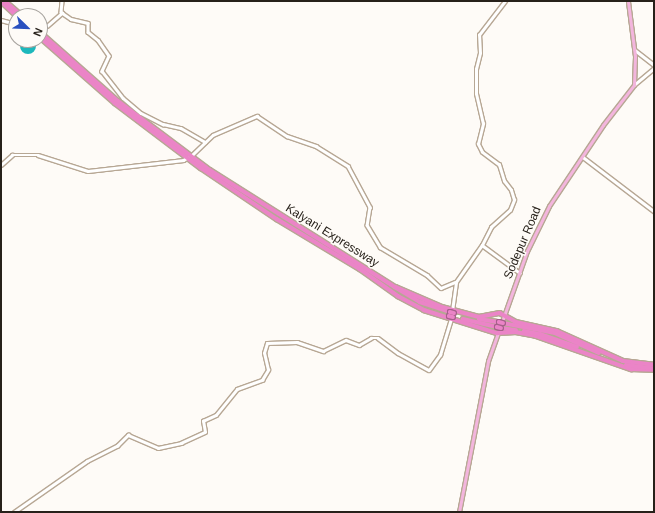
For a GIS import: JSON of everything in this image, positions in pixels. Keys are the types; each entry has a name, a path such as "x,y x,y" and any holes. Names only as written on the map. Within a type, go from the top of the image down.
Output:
{"highway":[{"path":"1,1 8,8"},
{"path":"6,1 13,8"},
{"name":"Kalyani Expressway","path":"48,39 118,101 190,157"},
{"name":"Kalyani Expressway","path":"48,44 115,103 190,157 394,289 398,296 424,310 479,317 497,313 516,322 562,333 623,361 654,367"},
{"path":"394,289 420,302 452,314 499,327 563,340 620,364 654,367"},
{"path":"452,314 555,333 621,362 654,367"},
{"name":"Kalyani Expressway","path":"452,314 497,332 516,332 576,348 631,369 654,367"}],"main road":[{"path":"628,1 635,50 634,85"},
{"name":"Sodepur Road","path":"459,512 479,399 497,332 544,213 603,125 634,85"}],"street":[{"path":"48,25 62,13 62,1"},
{"path":"14,512 87,461 117,446 128,435 157,448 182,442 205,432 203,421 216,415 237,389 262,380 268,370 264,353 267,343 292,341 324,351 349,340 359,345 371,338 378,338 398,353 429,370 440,355 452,314 456,282 482,245 491,227 510,210 514,200 511,190 504,181 499,165 482,152 478,144 483,124 476,94 476,69 480,52 479,35 505,1"},
{"path":"62,13 70,19 88,24 88,32 98,40 108,56 103,72 123,98 141,113 163,124 181,128 205,142"},
{"path":"634,85 654,66 635,50"},
{"path":"1,165 7,157 12,155 38,155 88,171 169,162 190,157 213,135 257,116 287,136 316,146 348,166 370,207 367,225 380,247 427,275 441,288 456,282"},
{"path":"583,156 654,211"},
{"path":"482,245 520,273"}],"water":[{"path":"21,48 35,48 28,54"}]}
